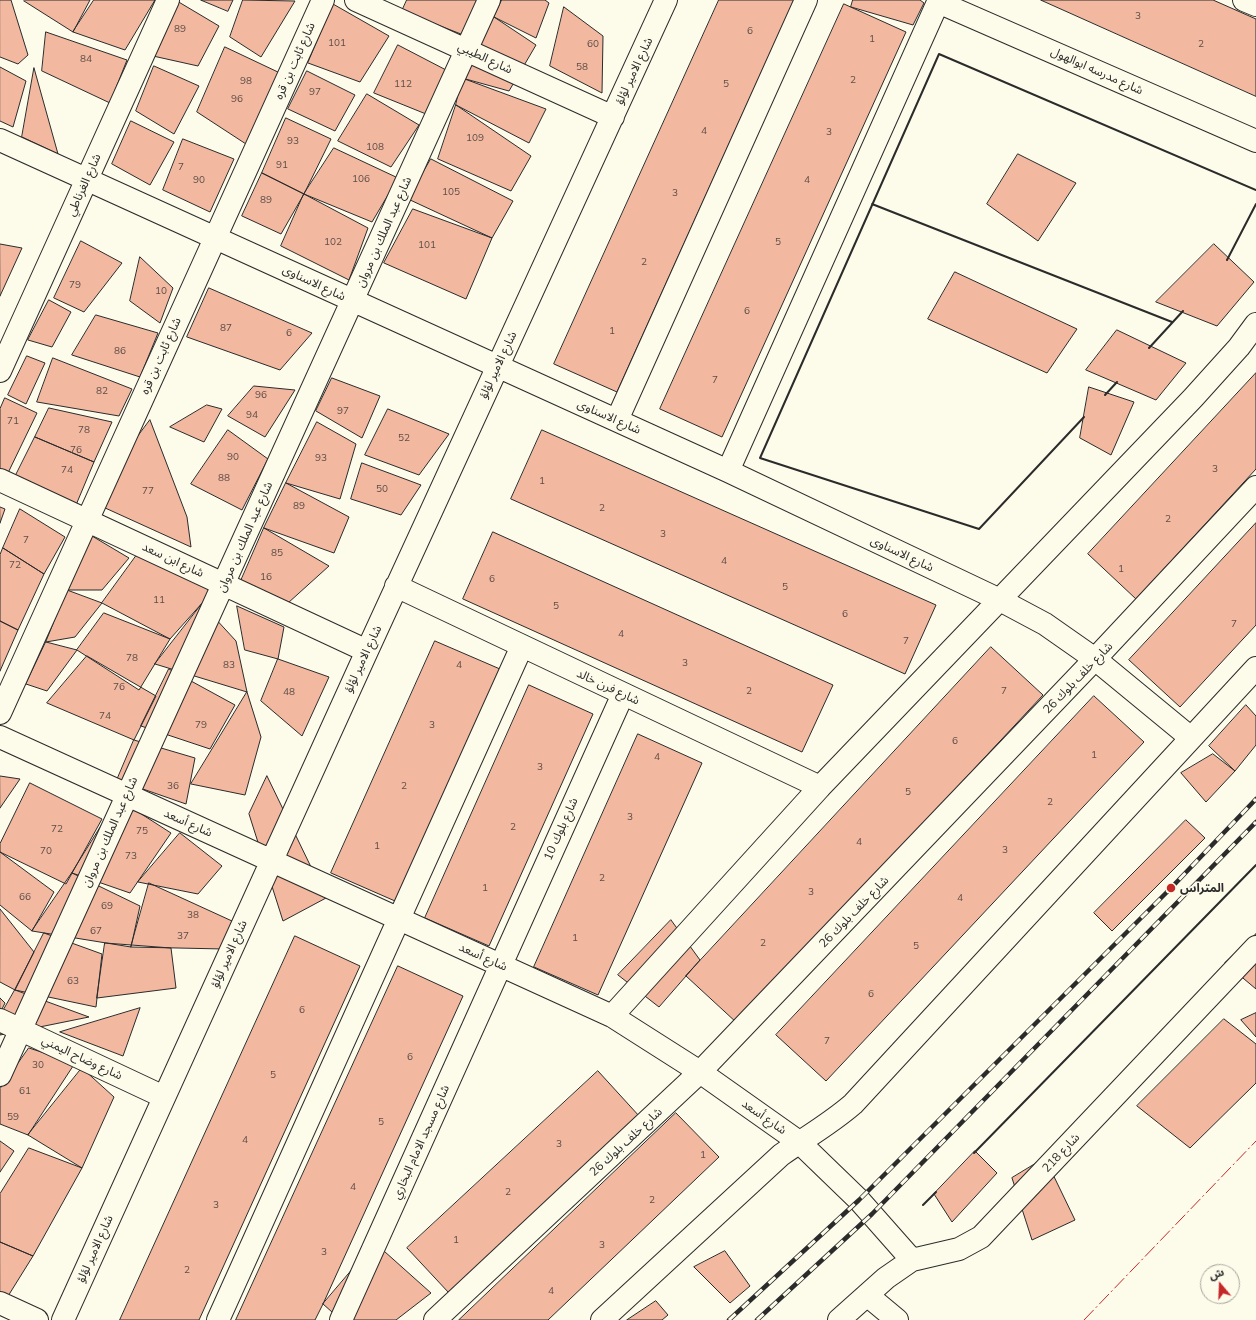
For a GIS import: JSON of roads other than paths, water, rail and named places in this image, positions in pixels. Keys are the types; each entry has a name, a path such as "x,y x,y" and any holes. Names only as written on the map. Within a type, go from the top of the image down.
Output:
{"street":[{"name":"شارع الغرناطي","path":"0,370 168,0"},
{"name":"شارع ثابت بن قره","path":"0,713 323,0"},
{"name":"شارع الطيبي","path":"356,0 613,117"},
{"name":"شارع عبد الملك بن مروان","path":"0,1075 489,0"},
{"name":"شارع الامير لؤلؤ","path":"63,1320 396,586 666,0"},
{"path":"617,420 806,0"},
{"path":"1244,0 1256,6"},
{"path":"728,471 939,1"},
{"name":"شارع مدرسه ابوالهول","path":"939,1 1256,141"},
{"name":"شارع الاسناوى","path":"0,140 728,471 1000,600 1045,624 1095,659 1191,738"},
{"path":"612,1016 820,787 1193,398 1239,347 1256,324"},
{"name":"شارع ابن سعد","path":"0,480 367,652"},
{"name":"شارع خلف بلوك 26","path":"435,1320 700,1072 1095,659 1256,487"},
{"name":"شارع فرن خالد","path":"396,586 820,787"},
{"path":"218,1320 522,646"},
{"path":"602,1320 781,1155 838,1118 853,1104 1256,668"},
{"name":"شارع بلوك 10","path":"500,964 623,694"},
{"name":"شارع أسعد","path":"0,737 612,1016 700,1072 799,1142 864,1204 912,1260"},
{"name":"شارع 218","path":"839,1320 886,1278 912,1260 959,1249 981,1237 1256,947"},
{"name":"شارع مسجد الامام البخاري","path":"341,1320 500,964"},
{"name":"شارع وضاح اليمني","path":"0,1020 164,1097"},
{"path":"867,1295 897,1320"},
{"path":"0,1303 37,1320"}],"railway":[{"path":"729,1320 859,1200 1171,888 1256,799"},
{"path":"757,1320 872,1214 1256,822"}],"place":[{"name":"المتراس","path":"1171,888"}]}
